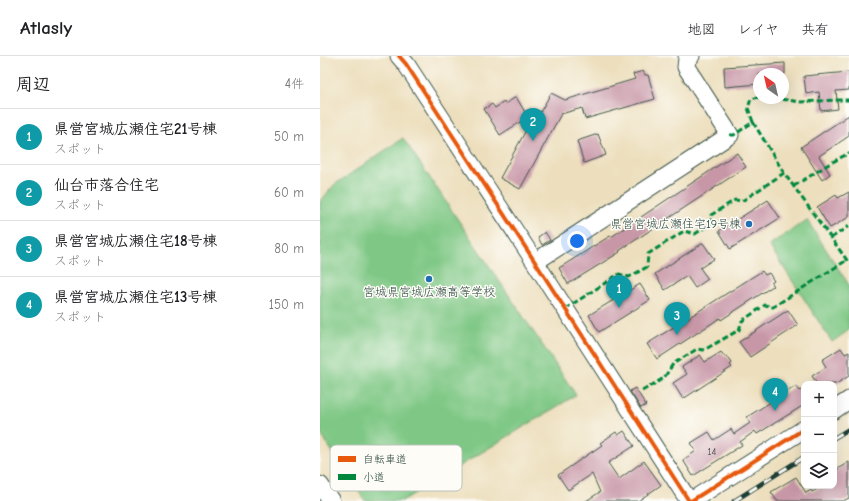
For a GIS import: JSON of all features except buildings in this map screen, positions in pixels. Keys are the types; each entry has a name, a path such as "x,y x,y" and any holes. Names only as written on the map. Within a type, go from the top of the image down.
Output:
{"street":[{"path":"399,56 406,64 690,501 801,431"},
{"path":"535,262 730,135 686,67 687,58 691,56"},
{"path":"837,408 849,400"},
{"path":"320,485 331,501"}],"green space":[{"name":"宮城県宮城広瀬高等学校","path":"403,138 576,395 462,464 462,445 330,445 330,448 320,433 320,202 334,185"},
{"path":"807,220 849,285 849,330 832,342 769,245"},
{"name":"宮城県宮城広瀬高等学校","path":"358,491 418,491 402,501 365,501"}],"railway":[{"path":"837,436 849,429"},
{"path":"734,501 801,459"}],"marked path":[{"path":"753,98 751,99 748,108 753,122"},
{"path":"789,100 801,102 849,100"},
{"path":"730,135 734,135 753,122 784,173 849,263"},
{"path":"794,186 849,153"},
{"path":"565,309 619,274 629,277 647,267 648,254 684,231 695,234 710,224 711,215 735,200 742,201 784,173"},
{"path":"831,238 849,226"},
{"path":"642,391 664,378 673,364 697,349 704,350 739,330 742,321 765,305 773,307 847,260"}],"cycle path":[{"path":"399,56 406,64 689,501"},
{"path":"691,501 801,431"}],"place":[{"name":"仙台市落合住宅","path":"533,141"},
{"name":"県営宮城広瀬住宅19号棟","path":"749,224"},
{"name":"宮城県宮城広瀬高等学校","path":"429,279"},
{"name":"県営宮城広瀬住宅21号棟","path":"619,308"},
{"name":"県営宮城広瀬住宅18号棟","path":"677,335"},
{"name":"県営宮城広瀬住宅13号棟","path":"775,411"}]}
